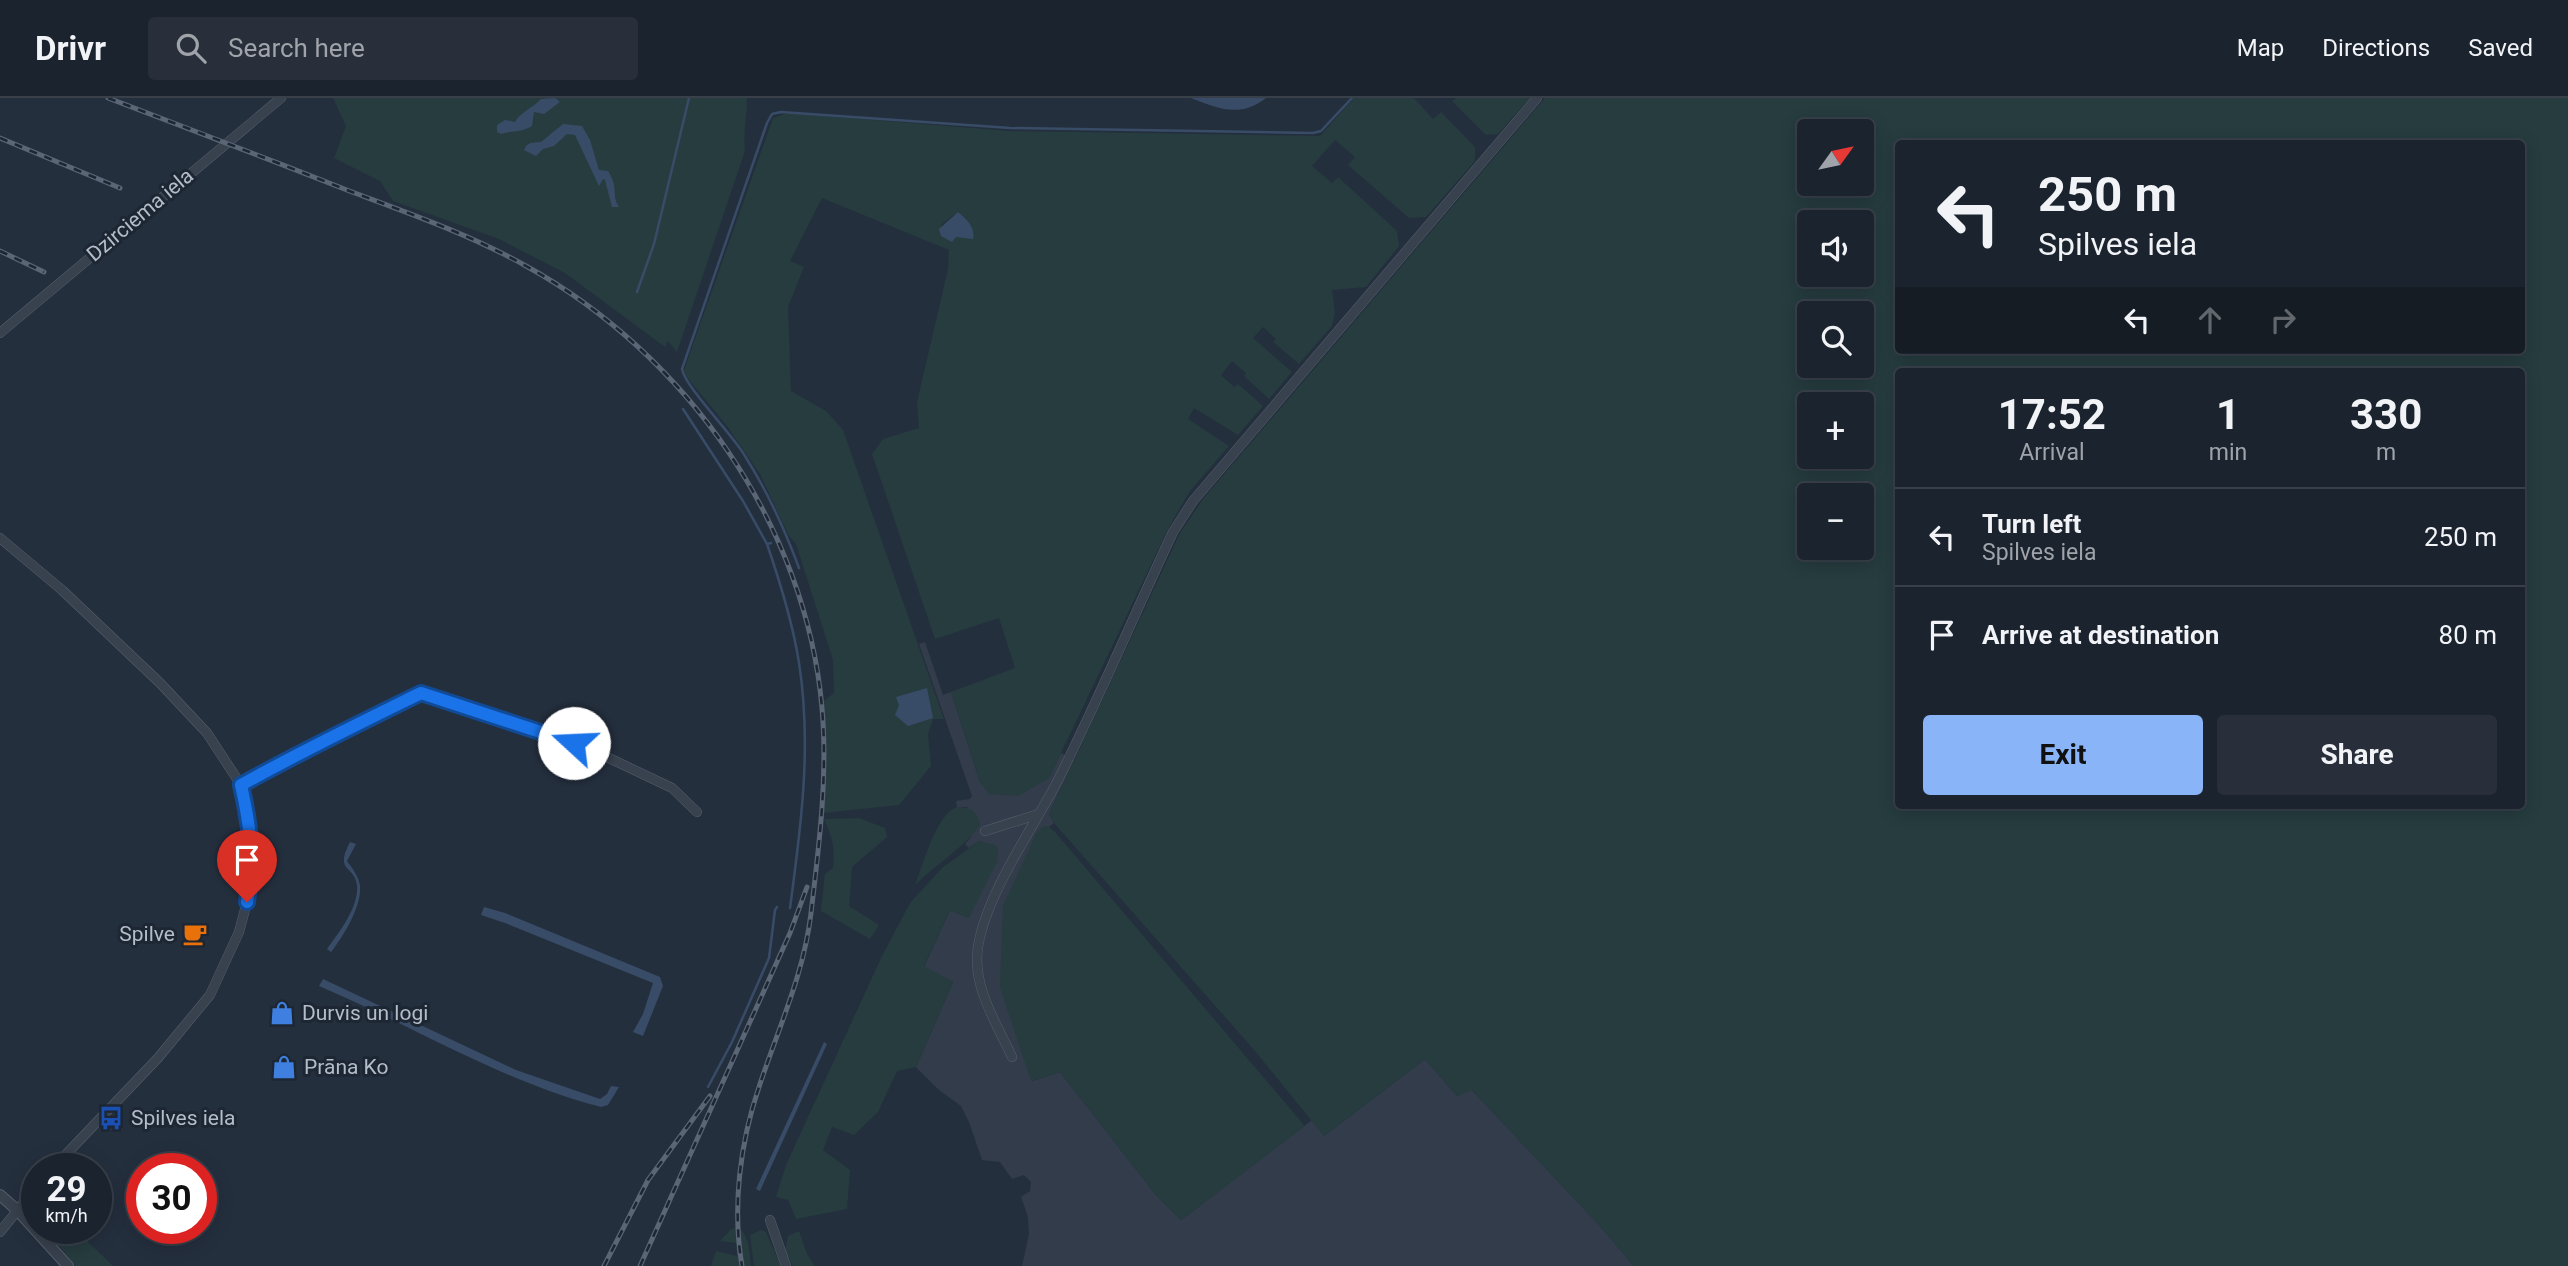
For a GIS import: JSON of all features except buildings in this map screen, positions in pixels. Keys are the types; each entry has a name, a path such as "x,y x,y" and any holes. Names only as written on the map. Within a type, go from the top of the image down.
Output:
{"street":[{"name":"Dzirciema iela","path":"0,333 281,98"},
{"path":"1012,1057 982,994 977,970 978,948 986,915 1040,814 1174,532 1193,501 1537,98"},
{"path":"0,538 62,590 160,683 207,733 241,785 250,828 252,868 239,932 210,995 190,1021 67,1153"},
{"path":"241,785 301,751 421,693 590,750 672,788 697,812"},
{"path":"985,831 1040,814"},
{"path":"0,1195 68,1266"},
{"path":"0,1232 21,1205"},
{"path":"770,1220 786,1266"}],"shaded area":[{"path":"925,642 943,695 951,692 980,782 1049,778 1061,753 1074,760 1049,814 1054,823 1047,826 1032,1081 1060,1072 1156,1195 1181,1220 1312,1120 1324,1136 1425,1059 1457,1096 1471,1089 1634,1266 1022,1266 1029,1234 1028,1217 1021,1197 1030,1191 1031,1182 1024,1175 1012,1179 1000,1162 982,1160 961,1106 939,1090 916,1067 953,982 924,967 950,910 969,918 979,841 969,848 965,844 971,837 967,807 957,807 956,801 970,799 972,796 919,644"}],"green space":[{"path":"333,98 747,98 745,151 677,352 668,341 665,347 565,273 499,239 393,201 380,181 334,158 346,126"},
{"path":"1354,98 1414,98 1433,119 1441,112 1475,147 1475,161 1426,217 1409,218 1348,165 1355,157 1335,140 1312,166 1332,183 1338,177 1397,231 1399,246 1366,287 1332,290 1335,313 1332,326 1299,364 1273,342 1276,339 1263,327 1253,338 1292,372 1269,399 1232,361 1221,375 1234,387 1238,384 1263,406 1238,435 1194,408 1188,419 1229,446 1190,491 1170,525 1049,778 1018,796 989,794 980,782 951,692 1015,668 999,618 935,639 872,454 883,439 919,428 917,402 948,269 949,250 822,198 790,261 804,267 788,307 791,391 826,411 843,430 944,719 933,719 928,734 931,766 899,805 823,813 826,767 824,701 834,693 833,660 796,544 789,536 760,474 684,370 773,118 787,113 1009,131 1320,136","holes":["958,212 966,218 974,233 955,237 941,225"]},
{"path":"1456,98 1530,98 1498,134 1486,135 1452,101"},
{"path":"1545,98 2568,98 2568,1266 1634,1266 1472,1090 1457,1096 1425,1059 1324,1136 1255,1051 1054,823 1049,814 1180,533 1203,499"},
{"path":"957,807 972,811 980,825 966,842 915,885 937,829 949,812"},
{"path":"859,818 885,828 887,837 852,867 849,906 879,925 870,939 821,911 825,874 833,868 834,861 833,843 824,819"},
{"path":"1043,826 1048,826 1055,832 1305,1126 1181,1220 1156,1195 1060,1072 1031,1081 1000,987 1003,906 1037,832"},
{"path":"979,841 995,845 998,849 997,862 969,918 950,910 924,966 953,982 916,1067 897,1071 878,1112 854,1135 832,1127 823,1150 850,1170 847,1209 796,1219 788,1200 776,1197 786,1165 882,956 910,903 942,868"},
{"path":"738,1227 747,1240 751,1266 711,1266 716,1251 737,1256 736,1243 720,1241 731,1229"},
{"path":"761,1230 766,1232 781,1266 754,1266 750,1235"},
{"path":"799,1231 807,1254 815,1266 793,1266 785,1251 788,1236"},
{"path":"58,1244 90,1244 113,1266 76,1266"}],"water":[{"path":"555,98 560,102 544,114 534,112 532,126 501,134 497,132 497,125 505,120 515,122 541,99"},
{"path":"1191,98 1266,98 1247,108 1229,110"},
{"path":"563,124 582,126 590,140 599,170 608,171 611,177 619,207 612,207 605,180 603,179 599,186 575,135 567,134 554,146 543,149 536,156 524,150 530,143 541,142"},
{"path":"958,212 972,227 973,239 956,237 952,242 941,236 939,229"},
{"path":"927,688 933,718 908,726 895,715 899,705 896,697"},
{"path":"350,842 356,844 347,861 358,879 360,894 351,921 331,952 327,949 347,919 357,894 355,878 344,864"},
{"path":"484,907 505,913 660,977 663,986 643,1036 633,1032 643,1014 653,983 481,915"},
{"path":"323,979 516,1070 600,1099 607,1094 611,1086 619,1087 608,1105 601,1107 528,1083 319,986"},
{"path":"824,1042 827,1044 760,1191 756,1189"}],"waterway":[{"path":"637,292 654,244 689,98"},
{"path":"799,568 775,511 753,469 739,447 691,387 682,369 772,114 781,112 1010,128 1313,133 1321,131 1352,98"},
{"path":"683,409 743,501 767,544 771,543"},
{"path":"767,544 793,633 805,724 804,786 790,908"},
{"path":"708,1087 732,1042 769,958 777,907"}],"railway":[{"path":"108,98 440,226 484,244 526,266 584,303 638,346 686,396 728,451 764,511 792,574 811,640 822,708 823,785 808,936 796,980 752,1108 743,1153 738,1198 742,1266"},
{"path":"0,138 120,188"},
{"path":"0,251 44,272"},
{"path":"640,1266 790,933 807,887"},
{"path":"604,1266 648,1180 710,1096"}],"place":[{"name":"Spilve","path":"195,934"},
{"name":"Durvis un logi","path":"282,1013"},
{"name":"Prāna Ko","path":"284,1067"},
{"name":"Spilves iela","path":"111,1118"}],"route":[{"path":"247,902 252,868 250,828 241,785 301,751 421,693 574,743"}]}
